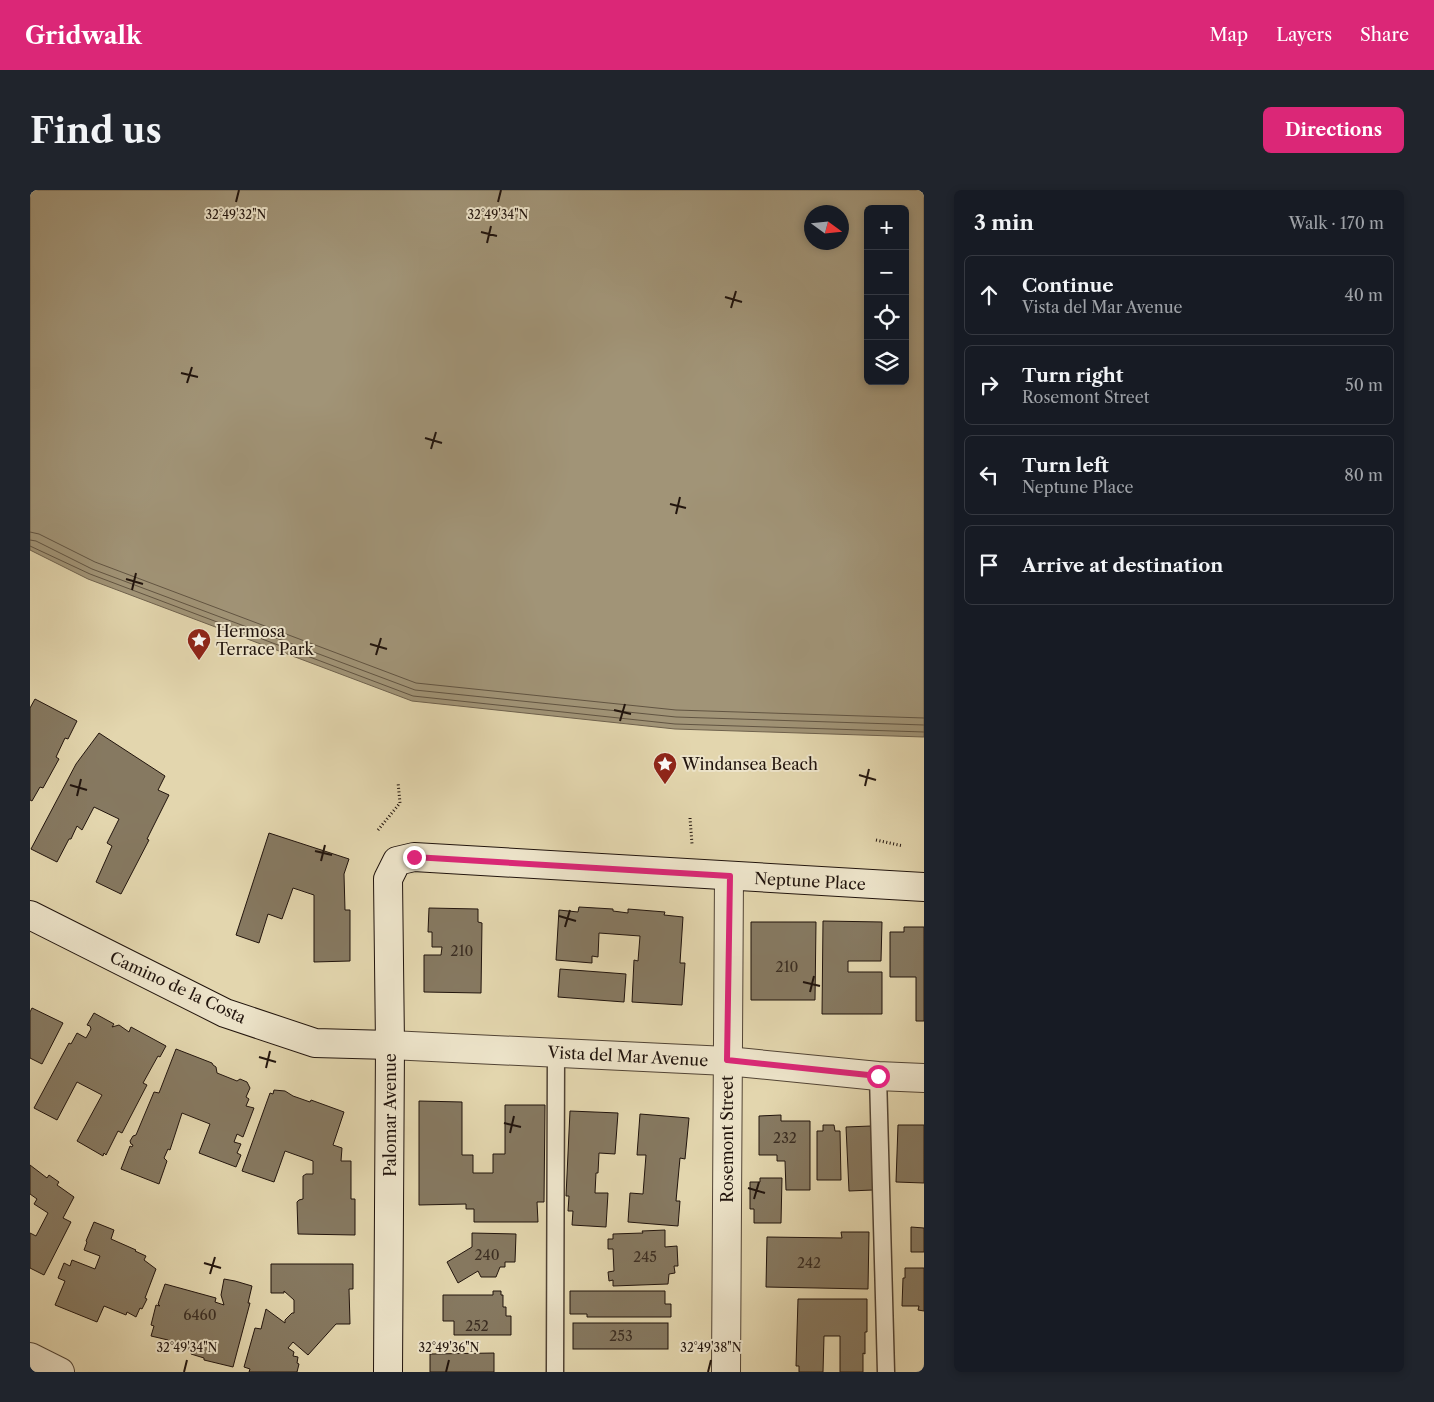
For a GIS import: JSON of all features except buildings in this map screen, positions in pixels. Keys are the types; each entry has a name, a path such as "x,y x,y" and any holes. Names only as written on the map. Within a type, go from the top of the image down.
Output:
{"street":[{"name":"Neptune Place","path":"397,861 414,857 924,887"},
{"name":"Palomar Avenue","path":"388,1372 390,1045 388,878 397,861"},
{"name":"Rosemont Street","path":"726,1372 727,1060 730,876"},
{"name":"Camino de la Costa","path":"30,915 225,1013 315,1043 390,1045"},
{"name":"Vista del Mar Avenue","path":"390,1045 727,1060 878,1076 924,1078"},
{"path":"30,1357 60,1372"}],"lane":[{"path":"555,1372 556,1052"},
{"path":"878,1076 886,1372"}],"path":[{"path":"378,830 400,803 398,782"},
{"path":"690,818 692,844"},
{"path":"876,840 903,846"}],"water":[{"path":"30,190 924,190 924,737 675,729 412,701 88,579 30,550"}],"place":[{"name":"Hermosa Terrace Park","path":"199,661"},
{"name":"Windansea Beach","path":"665,785"}],"route":[{"path":"414,857 730,876 727,1060 878,1076"}]}
